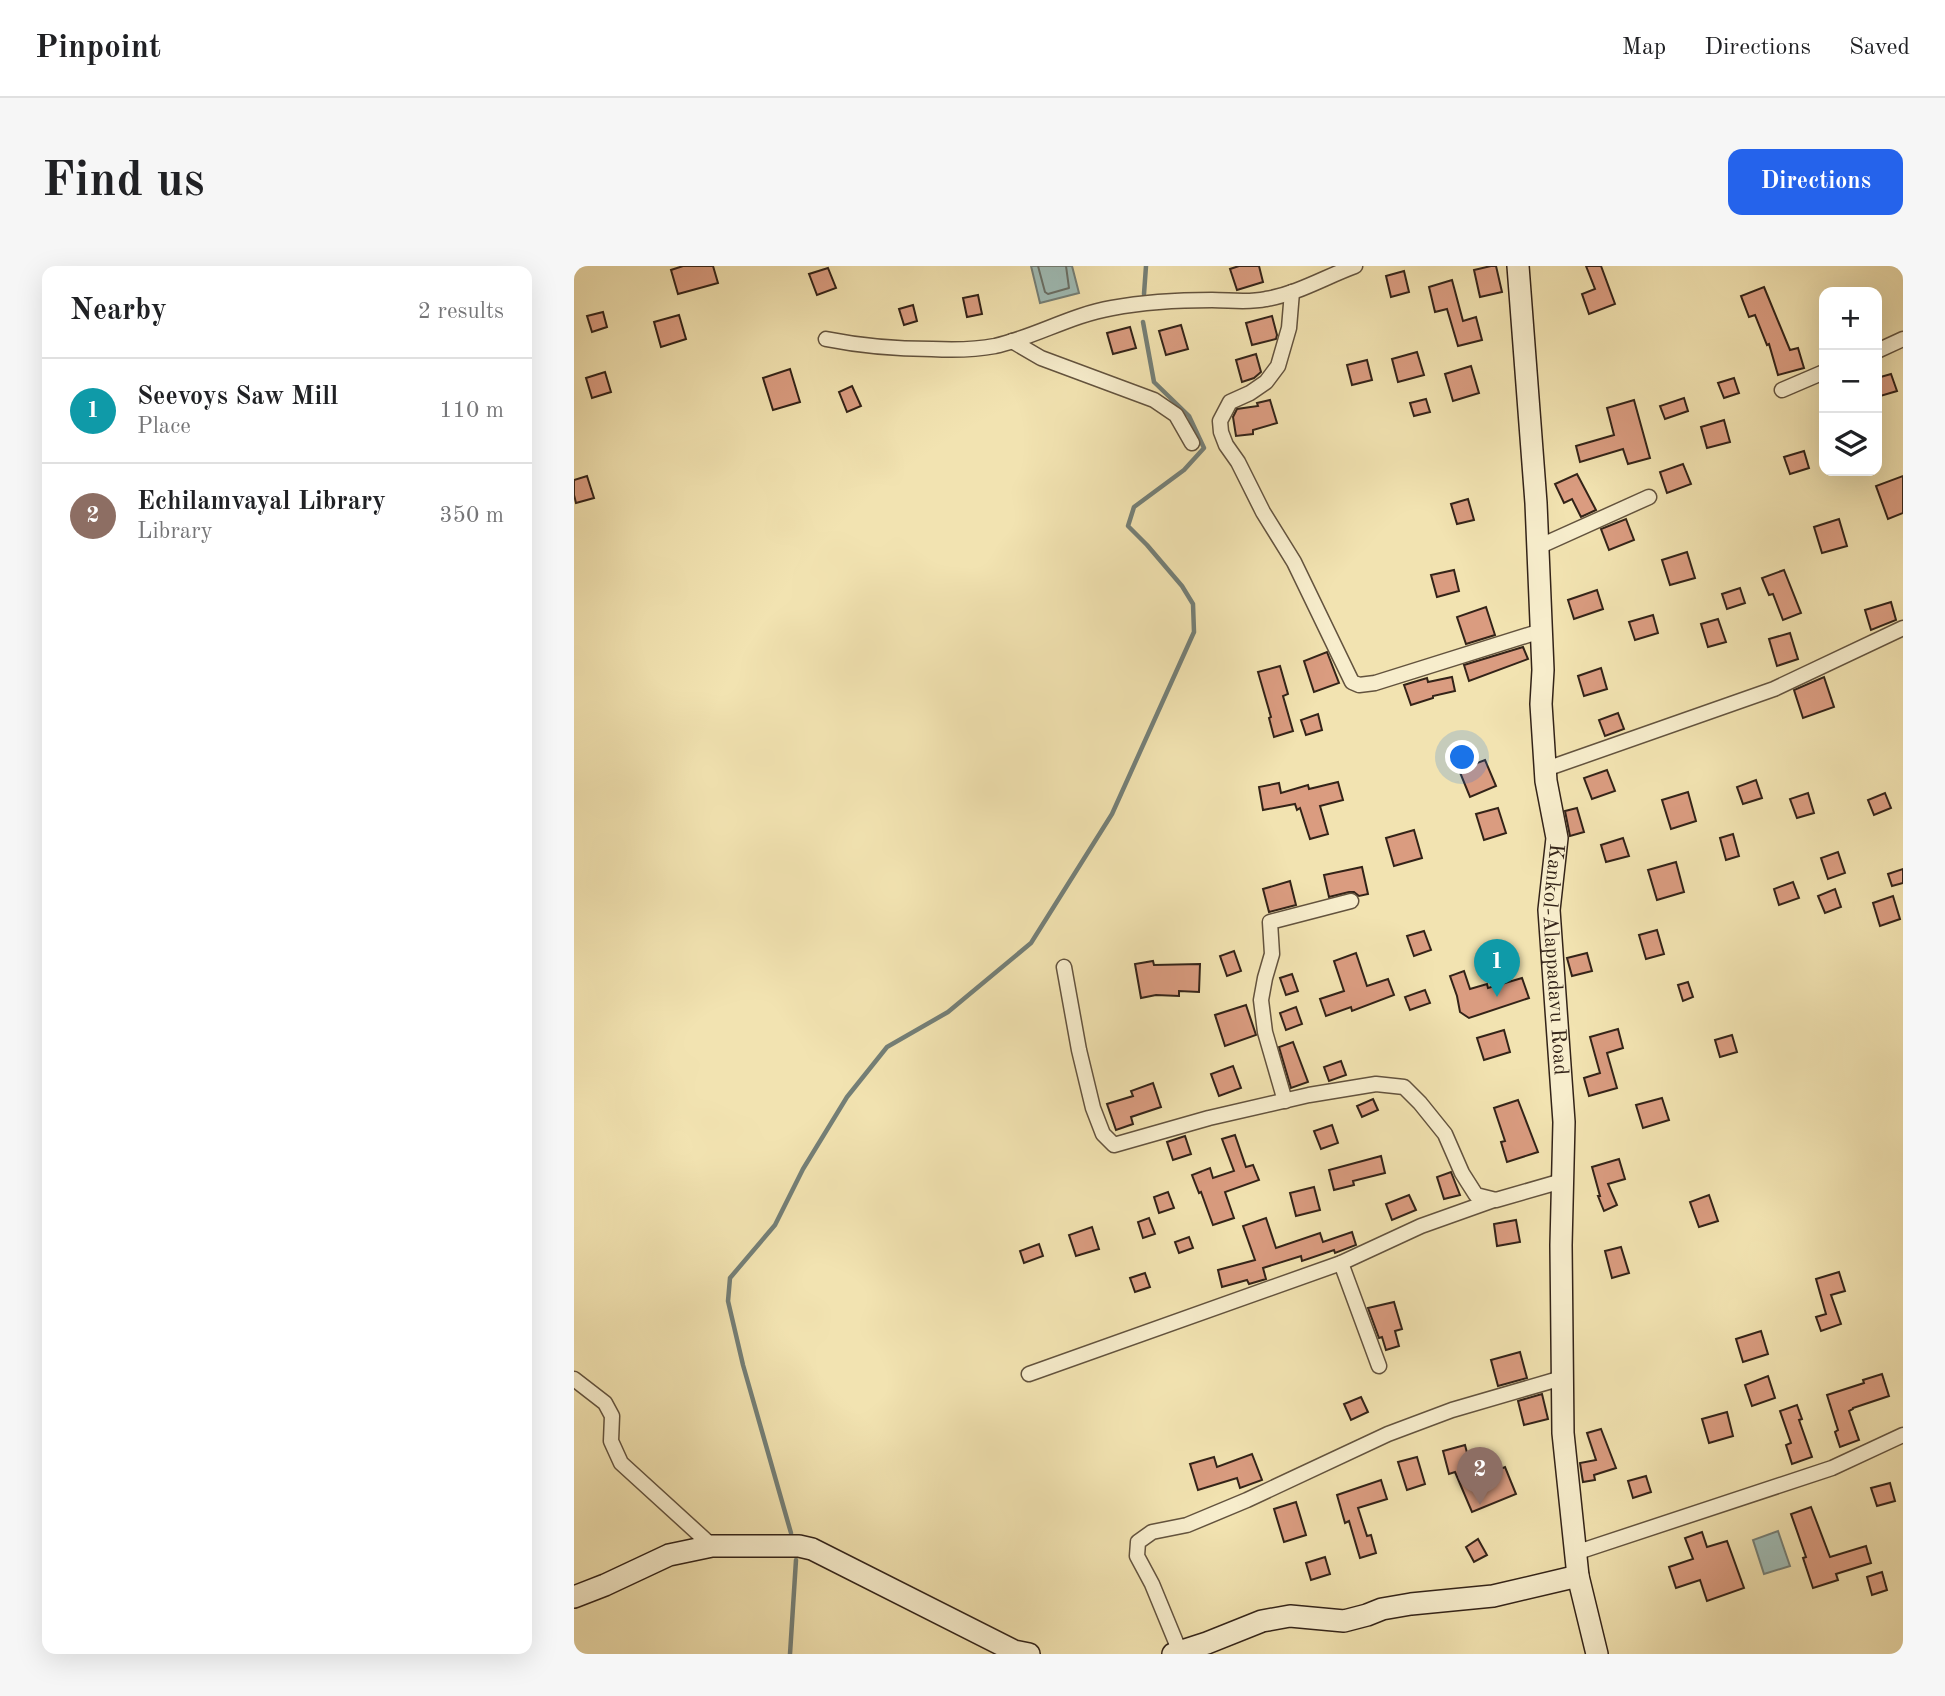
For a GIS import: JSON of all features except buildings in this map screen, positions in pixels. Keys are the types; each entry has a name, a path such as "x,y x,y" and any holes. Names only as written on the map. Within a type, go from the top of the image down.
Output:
{"main road":[{"name":"Kankol-Alappadavu Road","path":"1518,266 1538,547 1543,670 1541,704 1546,769 1557,838 1549,910 1564,1122 1563,1433 1578,1576 1597,1654"},
{"path":"574,1597 669,1555 712,1546 799,1546 812,1549 1014,1651 1029,1654"},
{"path":"1176,1653 1262,1621 1290,1616 1344,1621 1382,1609 1493,1597 1578,1576"}],"street":[{"path":"826,339 878,347 970,350 1012,341 1110,308 1176,301 1240,302 1265,299 1292,292 1355,266"},
{"path":"1292,292 1289,328 1278,366 1265,382 1250,393 1230,402 1220,421 1221,432 1263,512 1294,562 1352,682 1359,685 1376,683 1541,632"},
{"path":"1879,350 1903,339"},
{"path":"1012,341 1041,358 1154,400 1176,415 1192,443"},
{"path":"1782,390 1819,374"},
{"path":"1538,547 1649,497"},
{"path":"1546,769 1774,689 1903,628"},
{"path":"1285,1101 1265,1032 1261,1000 1272,954 1270,922 1351,901"},
{"path":"1064,967 1093,1108 1103,1134 1114,1144 1285,1101 1376,1084 1404,1087 1445,1134 1462,1173 1476,1195 1496,1200"},
{"path":"1030,1374 1341,1263 1422,1226 1496,1200 1562,1181"},
{"path":"1341,1263 1379,1366"},
{"path":"1176,1653 1152,1584 1137,1556 1138,1542 1152,1532 1186,1525 1247,1500 1388,1434 1452,1410 1562,1378"},
{"path":"574,1379 605,1403 612,1416 611,1441 621,1463 712,1546"},
{"path":"1575,1553 1832,1468 1903,1435"}],"water":[{"path":"1031,266 1072,266 1079,293 1040,303"},
{"path":"1778,1531 1790,1566 1764,1574 1753,1540"}],"waterway":[{"path":"1144,294 1146,266"},
{"path":"791,1533 743,1365 728,1301 730,1278 775,1225 803,1169 847,1097 887,1047 948,1012 1031,943 1112,814 1194,632 1193,604 1182,586 1128,526 1134,507 1184,470 1204,448 1189,416 1154,382 1143,322"},
{"path":"790,1654 796,1560"}],"place":[{"name":"Seevoys Saw Mill","path":"1497,997"},
{"name":"Echilamvayal Library","path":"1480,1505"}]}
